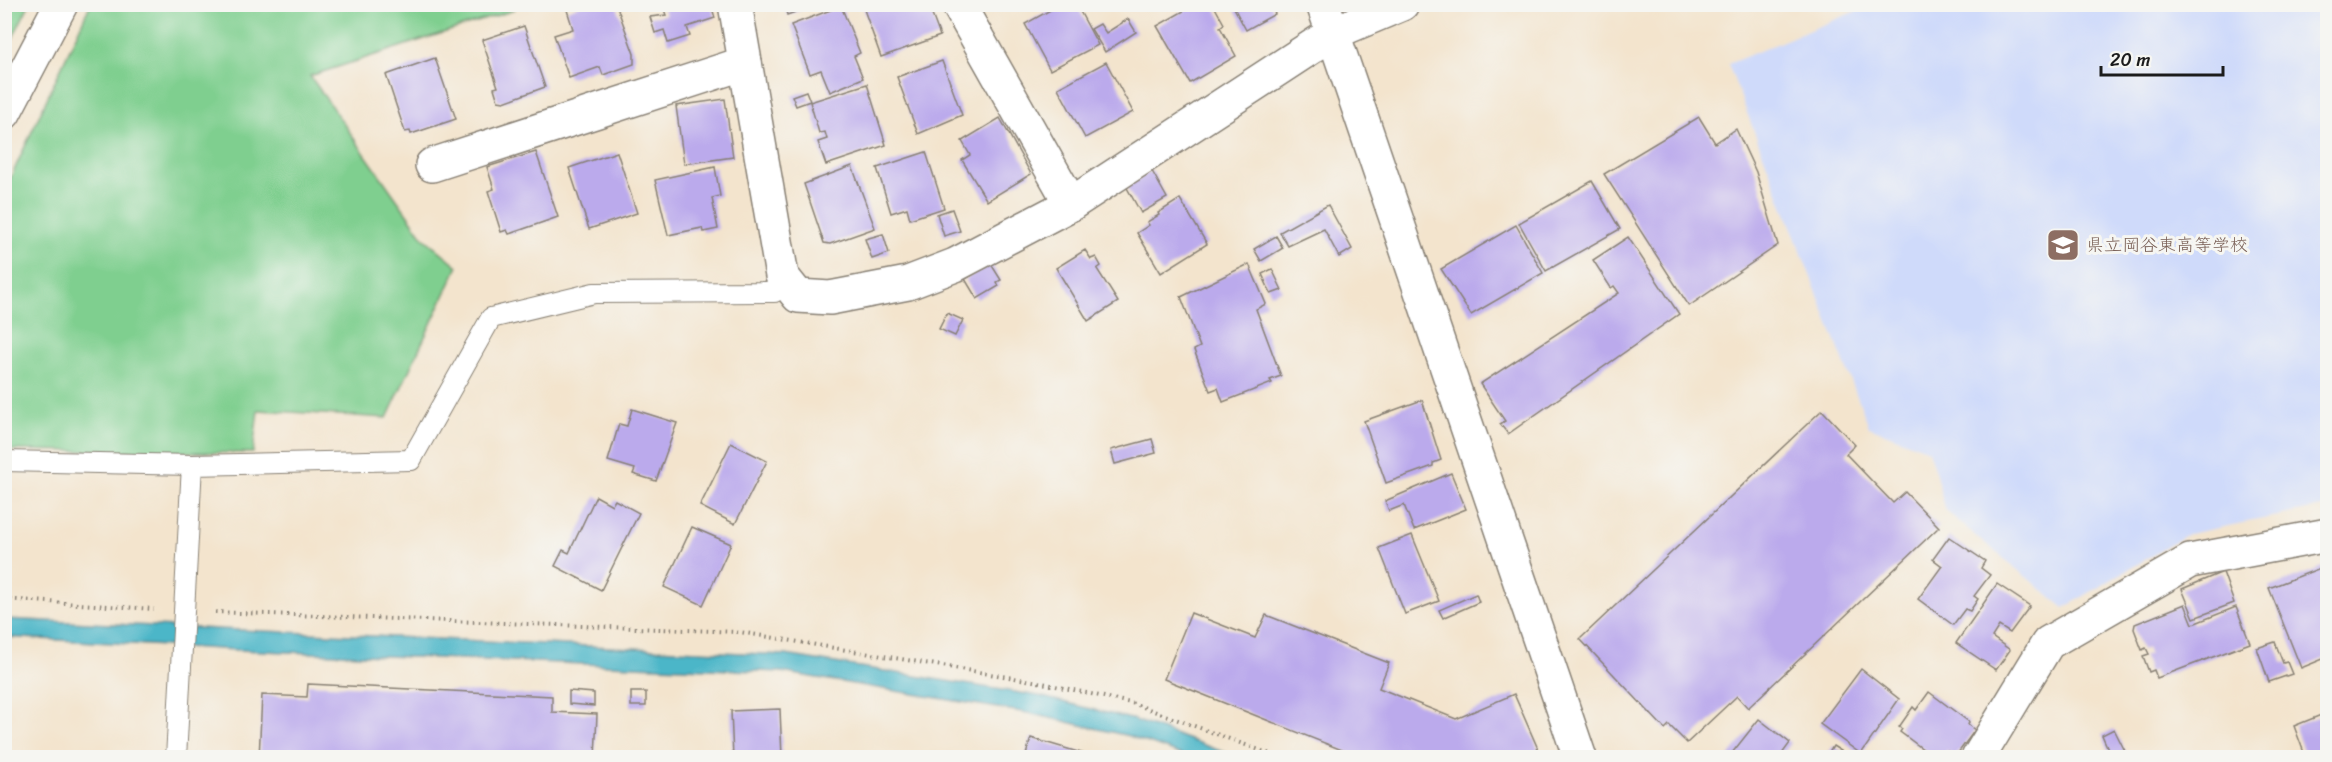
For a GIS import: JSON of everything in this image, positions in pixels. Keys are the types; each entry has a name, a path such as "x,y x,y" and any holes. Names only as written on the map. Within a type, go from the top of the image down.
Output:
{"street":[{"path":"4,113 61,4"},
{"path":"735,4 782,276 798,297 830,298 908,284 955,266 1071,204 1328,19 1402,4"},
{"path":"958,4 1071,204"},
{"path":"1328,19 1580,758"},
{"path":"432,165 745,63"},
{"path":"1978,758 2048,643 2190,561 2328,535"}],"lane":[{"path":"4,461 192,465 411,460 491,318 594,293 774,292 782,276"},
{"path":"176,758 192,465"}],"path":[{"path":"4,599 184,629 739,632 1026,680 1135,704 1281,758"}],"shaded area":[{"name":"県立岡谷東高等学校","path":"1873,4 2327,5 2327,506 2188,534 2064,608 1946,511 1929,450 1869,427 1728,64"}],"green space":[{"path":"4,5 29,5 5,53"},
{"path":"90,5 512,5 514,10 310,76 424,238 458,266 387,418 258,410 253,453 5,450 5,190"}],"water":[{"path":"4,619 786,655 1039,696 1135,720 1237,757 1188,757 1129,736 1028,713 781,672 238,650 5,637"}],"building":[{"path":"583,4 616,4 634,54 634,64 603,75 600,67 569,78 554,35 573,29 567,10"},
{"path":"662,4 711,4 715,18 687,27 690,36 668,43 664,30 655,33 650,17 666,15"},
{"path":"784,4 815,4 815,5 787,15"},
{"path":"862,4 928,4 940,36 881,57"},
{"path":"1061,4 1076,4 1098,45 1050,70 1025,24"},
{"path":"1196,4 1213,4 1224,24 1220,27 1236,56 1190,83 1157,26"},
{"path":"1232,4 1270,4 1275,14 1246,30"},
{"path":"841,6 860,53 854,56 863,78 830,92 821,70 810,74 791,25"},
{"path":"1128,19 1136,32 1105,52 1091,29 1100,24 1106,33"},
{"path":"524,26 545,87 504,102 498,101 494,88 498,87 482,40"},
{"path":"435,58 456,119 411,134 410,131 405,132 386,75"},
{"path":"942,61 962,115 918,134 897,77"},
{"path":"1106,62 1133,112 1085,138 1058,88"},
{"path":"867,84 886,145 826,165 818,142 827,139 825,132 819,133 810,102"},
{"path":"806,91 810,101 796,106 792,96"},
{"path":"725,99 733,157 684,164 676,106"},
{"path":"1699,117 1715,143 1736,129 1756,172 1778,245 1689,306 1604,174"},
{"path":"1000,118 1031,174 987,201 962,160 970,155 962,141"},
{"path":"536,152 558,217 509,234 507,230 501,232 488,191 494,189 487,167"},
{"path":"617,152 637,213 589,229 569,168"},
{"path":"926,152 944,208 910,219 907,208 891,213 877,168"},
{"path":"852,166 875,228 830,244 824,243 804,184"},
{"path":"715,167 720,196 712,198 718,229 703,232 702,228 668,235 655,180"},
{"path":"1152,171 1167,198 1141,213 1126,186"},
{"path":"1592,181 1620,229 1546,271 1519,223"},
{"path":"1180,199 1207,244 1161,273 1137,233 1149,225 1147,222 1159,215 1158,213"},
{"path":"1328,205 1352,249 1339,257 1324,229 1288,246 1280,232"},
{"path":"952,209 960,231 944,236 937,214"},
{"path":"1516,225 1543,273 1471,315 1441,269"},
{"path":"883,234 889,253 872,259 865,239"},
{"path":"1276,236 1283,248 1261,261 1254,249"},
{"path":"1628,237 1679,314 1508,434 1500,424 1505,421 1480,384 1619,293 1614,286 1611,288 1593,260"},
{"path":"1085,250 1091,259 1096,257 1101,266 1097,269 1118,302 1088,321 1056,268"},
{"path":"991,264 1001,280 997,282 999,286 977,299 965,279"},
{"path":"1249,264 1266,304 1256,309 1281,376 1270,380 1272,383 1223,402 1218,388 1210,391 1194,350 1200,347 1181,297"},
{"path":"1272,269 1282,290 1271,294 1262,274"},
{"path":"947,313 963,320 955,336 939,329"},
{"path":"1422,400 1441,460 1433,463 1433,466 1386,483 1364,421"},
{"path":"632,409 677,423 656,481 633,474 635,469 608,461 619,424 627,426"},
{"path":"1822,410 1855,445 1846,454 1893,503 1905,492 1939,527 1748,708 1737,696 1687,743 1669,725 1665,729 1580,639"},
{"path":"1152,439 1156,453 1115,464 1111,450"},
{"path":"731,443 767,461 735,524 700,506"},
{"path":"1451,473 1466,509 1414,530 1404,505 1389,511 1385,501"},
{"path":"596,496 612,505 615,500 639,513 601,590 555,566 563,550 569,553"},
{"path":"692,527 731,544 703,605 664,587"},
{"path":"1412,535 1439,601 1405,614 1379,548"},
{"path":"1949,537 1985,561 1981,568 1990,575 1974,596 1978,599 1970,611 1965,609 1953,625 1918,599 1942,566 1933,559"},
{"path":"2328,565 2328,657 2301,668 2269,588"},
{"path":"2223,572 2234,603 2194,618 2182,589"},
{"path":"1997,584 2030,606 2010,633 1999,626 1992,637 2010,650 1996,670 1956,643"},
{"path":"1476,594 1479,602 1443,618 1439,610"},
{"path":"2185,604 2193,624 2236,607 2250,643 2157,678 2154,670 2149,672 2143,656 2149,654 2146,648 2142,650 2134,629 2135,624"},
{"path":"1191,613 1255,638 1266,615 1389,663 1379,688 1456,719 1514,694 1542,758 1362,758 1164,679"},
{"path":"2275,642 2283,663 2287,662 2292,674 2269,682 2257,648"},
{"path":"1861,669 1899,699 1861,754 1820,724"},
{"path":"308,684 552,696 552,712 597,714 595,758 259,758 262,695 307,697"},
{"path":"569,691 594,693 594,706 569,704"},
{"path":"631,692 646,692 646,706 631,706"},
{"path":"1929,692 1969,722 1968,725 1975,730 1955,757 1947,751 1942,758 1935,758 1900,732 1902,729 1899,727 1913,707 1916,710"},
{"path":"780,709 782,758 733,758 731,711"},
{"path":"2326,713 2328,758 2306,758 2294,726"},
{"path":"1759,719 1790,743 1779,758 1728,758"},
{"path":"2114,729 2126,753 2112,758 2102,735"},
{"path":"1031,738 1095,757 1095,758 1025,758"},
{"path":"1833,746 1852,758 1826,758"}],"place":[{"name":"県立岡谷東高等学校","path":"2063,245"}]}
